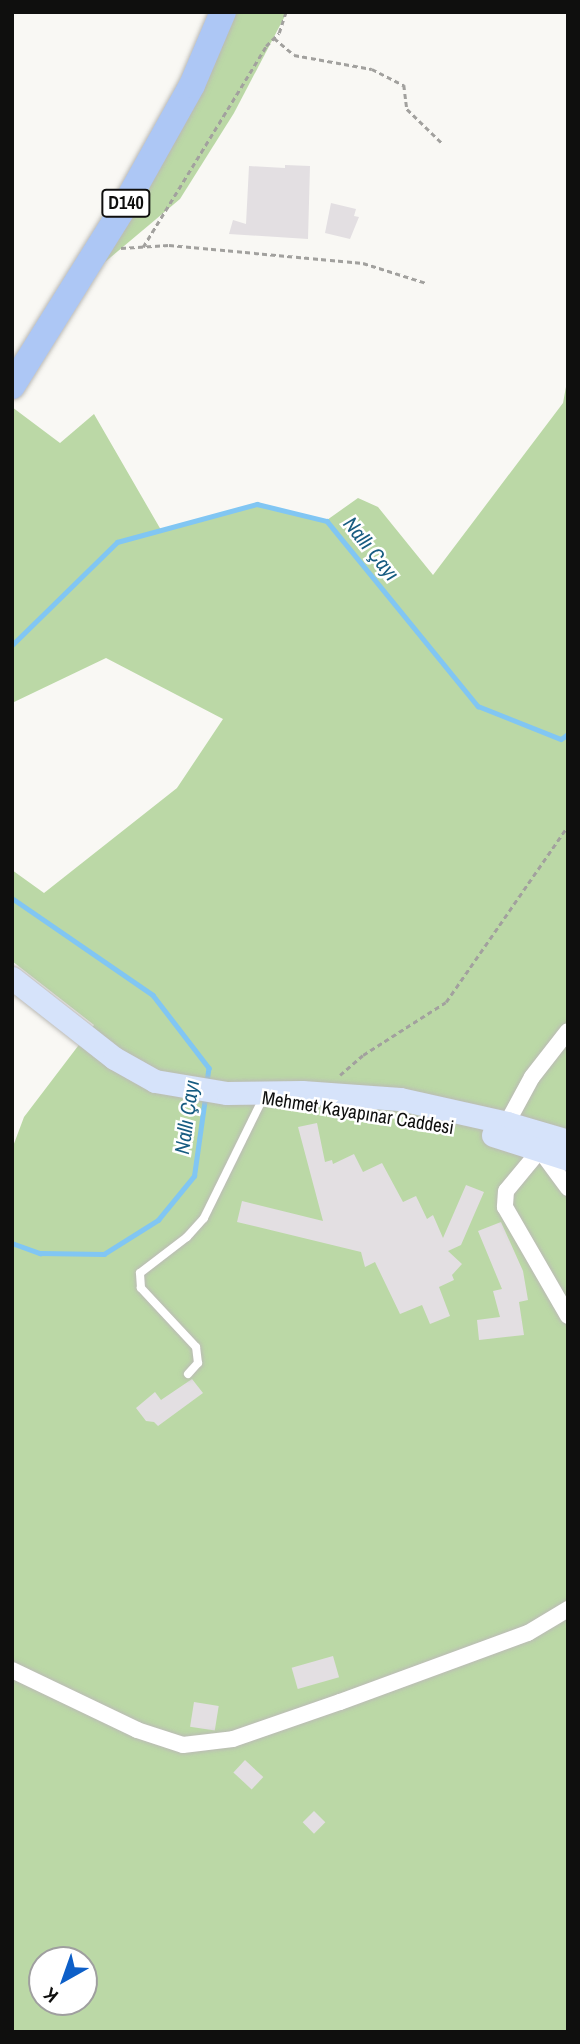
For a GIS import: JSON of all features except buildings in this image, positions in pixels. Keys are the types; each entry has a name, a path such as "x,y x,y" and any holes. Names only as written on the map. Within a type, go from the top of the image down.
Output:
{"main road":[{"name":"D140","path":"12,386 97,249 192,85 223,12"},
{"path":"12,978 114,1058 155,1082 227,1093 333,1094 400,1099 507,1122 568,1141"},
{"name":"Mehmet Kayapınar Caddesi","path":"227,1093 414,1117 568,1159"}],"street":[{"path":"507,1122 532,1077 568,1031"},
{"path":"568,1188 540,1150 506,1191 505,1207 568,1316"},
{"path":"12,1670 136,1730 183,1745 233,1739 328,1706 528,1633 568,1609"}],"lane":[{"path":"188,1374 198,1363 196,1347 141,1288 140,1273 187,1237 204,1218 263,1098"}],"path":[{"path":"143,247 266,46 279,33 286,12"},
{"path":"274,38 294,55 372,69 404,85 407,109 443,144"},
{"path":"97,249 181,246 363,263 426,283"},
{"path":"333,1094 342,1071 446,1002 568,826"}],"green space":[{"path":"223,12 287,12 234,113 180,199 105,262"},
{"path":"568,376 568,2032 12,2032 12,1149 24,1117 94,1025 12,961 12,870 44,893 177,788 223,719 106,658 12,703 12,407 60,443 94,414 161,530 261,505 327,520 358,498 378,507 433,575 563,403"}],"waterway":[{"name":"Nallı Çayı","path":"12,645 117,542 257,504 327,521 478,706 561,739 568,734"},
{"name":"Nallı Çayı","path":"12,898 153,995 209,1068 207,1083"},
{"name":"Nallı Çayı","path":"12,1243 40,1253 104,1254 158,1220 194,1176 205,1098"}]}
